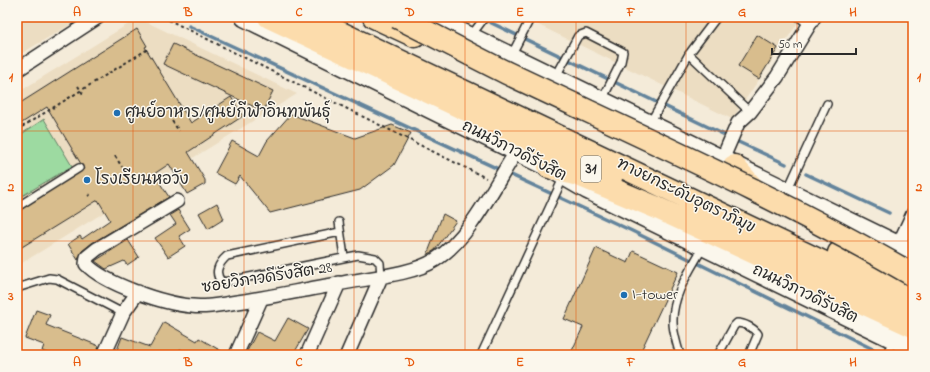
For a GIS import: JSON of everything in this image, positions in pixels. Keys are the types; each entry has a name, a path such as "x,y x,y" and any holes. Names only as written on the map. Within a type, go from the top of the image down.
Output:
{"highway":[{"name":"ถนนวิภาวดีรังสิต","path":"269,17 913,320"},
{"name":"ทางยกระดับอุตราภิมุข","path":"307,17 913,305"},
{"name":"ทางยกระดับอุตราภิมุข","path":"341,17 913,286"},
{"path":"374,17 913,274"},
{"path":"397,17 507,73 672,149 779,203 913,274"},
{"path":"728,157 766,203"},
{"path":"556,172 601,184 703,237 913,326"}],"main road":[{"name":"ถนนวิภาวดีรังสิต","path":"245,17 556,172"},
{"path":"429,17 475,30 511,57 649,124 728,157 787,191 906,250"},
{"name":"ถนนวิภาวดีรังสิต","path":"703,237 890,347 913,348"}],"street":[{"path":"17,70 93,19"},
{"path":"728,157 738,123 750,112 777,77 807,20"},
{"name":"ซอยวิภาวดีรังสิต 28","path":"177,202 97,250 87,257 86,264 101,276 138,292 191,306 261,299 381,276 428,264 445,254 457,242 516,152"},
{"path":"906,250 913,214"},
{"path":"347,355 381,276"},
{"path":"306,355 339,283"},
{"path":"104,355 123,313 138,292"},
{"path":"236,355 261,299"}],"lane":[{"path":"475,30 485,17"},
{"path":"511,57 531,17"},
{"path":"649,124 689,54 717,17"},
{"path":"555,78 578,36 586,33 622,52 623,57 621,62 601,101"},
{"path":"689,54 750,112"},
{"path":"787,191 827,104"},
{"path":"18,203 79,168"},
{"path":"481,355 556,172"},
{"path":"339,222 344,257"},
{"path":"340,232 227,256 220,263 217,270 222,282 301,268 358,255 375,258 380,263 381,276"},
{"path":"680,355 673,323 675,305 703,237"},
{"path":"17,288 49,278 57,279 123,313"},
{"path":"718,355 734,326 737,323 741,323 756,331 758,334 750,355"}],"path":[{"path":"163,17 496,183"},
{"path":"17,130 148,49"},
{"path":"78,86 83,94"},
{"path":"172,121 179,131"},
{"path":"115,156 122,167"},
{"path":"88,196 93,193"}],"shaded area":[{"path":"17,17 83,17 17,56"},
{"path":"522,17 802,17 732,119"},
{"name":"โรงเรียนหอวัง","path":"138,18 297,94 17,266 17,93"}],"green space":[{"path":"44,119 72,166 17,199 17,137"}],"building":[{"path":"137,29 147,46 145,47 191,123 231,97 243,116 188,152 205,180 205,184 187,194 169,164 154,174 169,197 92,243 82,251 78,260 68,244 80,236 82,239 110,220 98,200 17,250 17,212 84,169 47,107 17,126 17,105"},
{"path":"757,35 778,48 759,79 738,66"},
{"path":"173,44 273,91 263,111 163,64"},
{"path":"291,114 355,138 392,125 411,133 394,165 360,190 270,213 240,176 235,184 215,173 232,141 259,156 267,141"},
{"path":"217,203 224,219 208,229 199,213"},
{"path":"178,210 190,229 179,236 185,246 168,257 155,238 176,224 170,215"},
{"path":"443,214 456,221 435,250 427,255"},
{"path":"128,240 139,257 127,265 124,261 106,269 95,261"},
{"path":"596,248 628,263 633,251 678,272 639,355 570,355 583,327 564,319"},
{"path":"36,310 50,315 46,325 99,346 96,355 52,355 42,351 44,345 25,338"},
{"path":"288,318 308,329 293,355 245,355 257,332 275,341"},
{"path":"164,322 197,341 199,338 228,355 191,355 180,349 176,355 131,355 117,350 122,337 150,347"}],"waterway":[{"path":"479,17 729,137"},
{"path":"189,26 630,230 885,355"},
{"path":"734,140 786,164"},
{"path":"806,174 889,213"}],"place":[{"name":"ศูนย์อาหาร/ศูนย์กีฬาอินทพันธุ์","path":"117,113"},
{"name":"โรงเรียนหอวัง","path":"87,180"},
{"name":"I-tower","path":"624,295"}]}
